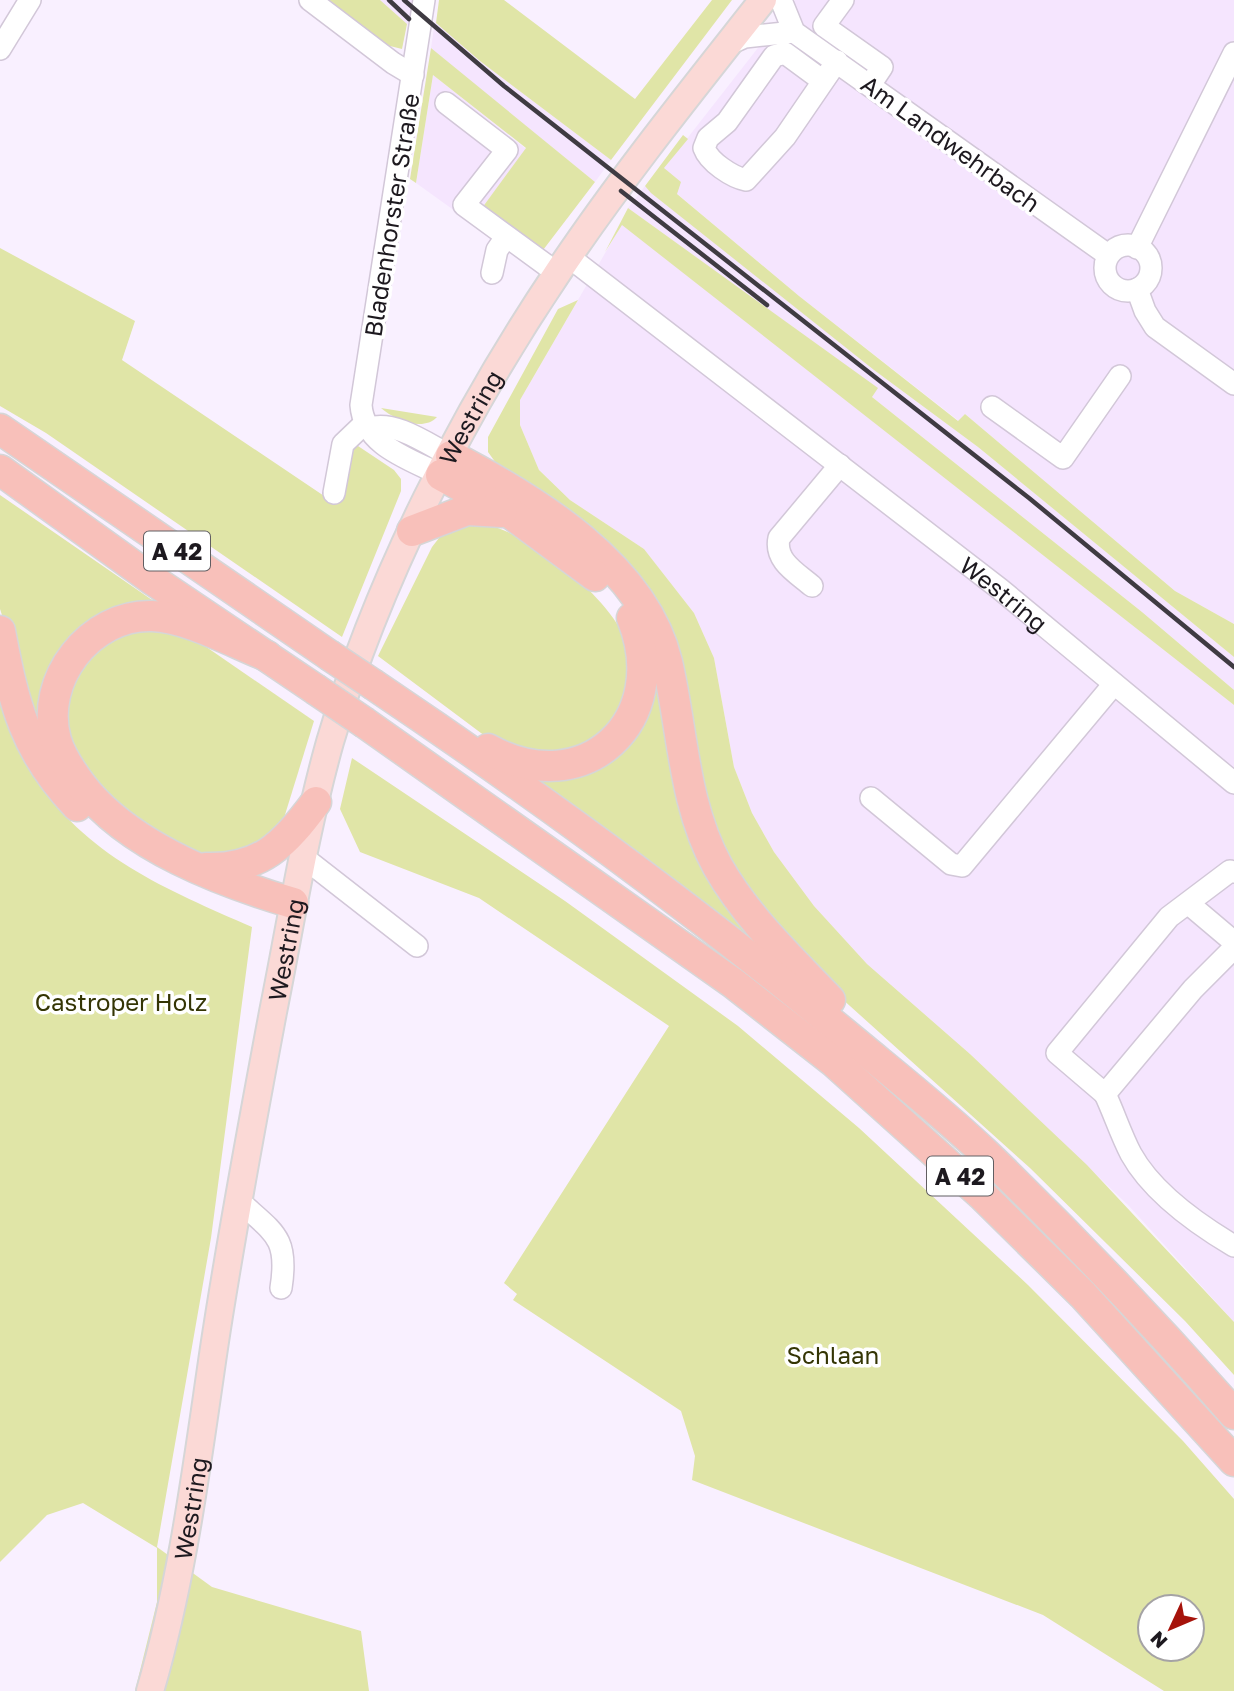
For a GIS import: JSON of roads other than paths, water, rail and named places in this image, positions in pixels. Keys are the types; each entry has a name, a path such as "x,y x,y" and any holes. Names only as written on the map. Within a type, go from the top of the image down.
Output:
{"highway":[{"name":"A 42","path":"0,429 425,719 621,858 767,970 986,1154 1152,1320 1234,1414"},
{"path":"425,719 458,731 491,751 523,765 550,767 574,764 598,752 627,725 637,708 645,672 643,649 632,619 610,590 587,569 446,466"},
{"path":"446,466 490,476 574,534 601,556 635,592 659,636 667,661 695,808 718,866 766,936 946,1118"},
{"name":"A 42","path":"0,471 152,580 365,723 733,983 834,1062 984,1196 1083,1295 1234,1461"},
{"path":"412,531 467,510 510,513"},
{"path":"267,656 165,617 124,619 84,642 63,672 53,709 56,740 83,787 126,827 179,860 291,912"},
{"path":"0,631 11,691 23,729 41,762 94,823 145,862 181,882 291,912"},
{"path":"200,868 227,869 264,858 293,831 316,802"}],"main road":[{"name":"Westring","path":"150,1691 177,1581 239,1201 291,912 331,741 369,631 412,531 517,336 563,265 763,0"}],"street":[{"path":"0,49 30,0"},
{"path":"310,0 413,75"},
{"name":"Bladenhorster Straße","path":"368,426 361,405 424,0"},
{"path":"729,44 745,37 794,32 781,0"},
{"path":"843,0 824,26 882,67 870,85"},
{"name":"Am Landwehrbach","path":"794,32 1108,256"},
{"path":"822,81 785,53 774,56 727,122 709,138 704,148 707,156 737,178 746,180 785,137 836,61"},
{"path":"1137,248 1234,53"},
{"path":"446,103 507,150 464,205 506,237 563,265"},
{"path":"492,273 496,250 506,237"},
{"path":"1122,246 1137,248 1144,253 1151,268 1144,284 1137,289 1118,289 1110,283 1105,274 1108,256 1122,246"},
{"name":"Westring","path":"563,265 840,465 1000,589 1234,783"},
{"path":"1137,289 1145,311 1155,327 1234,384"},
{"path":"992,407 1063,457 1120,376"},
{"path":"334,493 343,444 368,426 375,438 386,447 446,466"},
{"path":"812,586 786,564 777,546 779,538 840,465"},
{"path":"871,798 951,864 962,866 1114,684"},
{"path":"303,857 417,946"},
{"path":"1234,872 1230,871 1215,880 1189,904 1169,916 1057,1053 1105,1094 1130,1152 1145,1176 1207,1230 1234,1246"},
{"path":"1189,904 1234,942"},
{"path":"1105,1094 1193,989 1234,948"},
{"path":"239,1201 276,1235 285,1261 281,1288"}],"railway":[{"path":"389,0 409,19"},
{"path":"404,0 504,86 1029,498 1234,667"},
{"path":"621,191 767,305"}],"park label":[{"name":"Castroper Holz","path":"121,1001"},
{"name":"Schlaan","path":"833,1354"}]}
